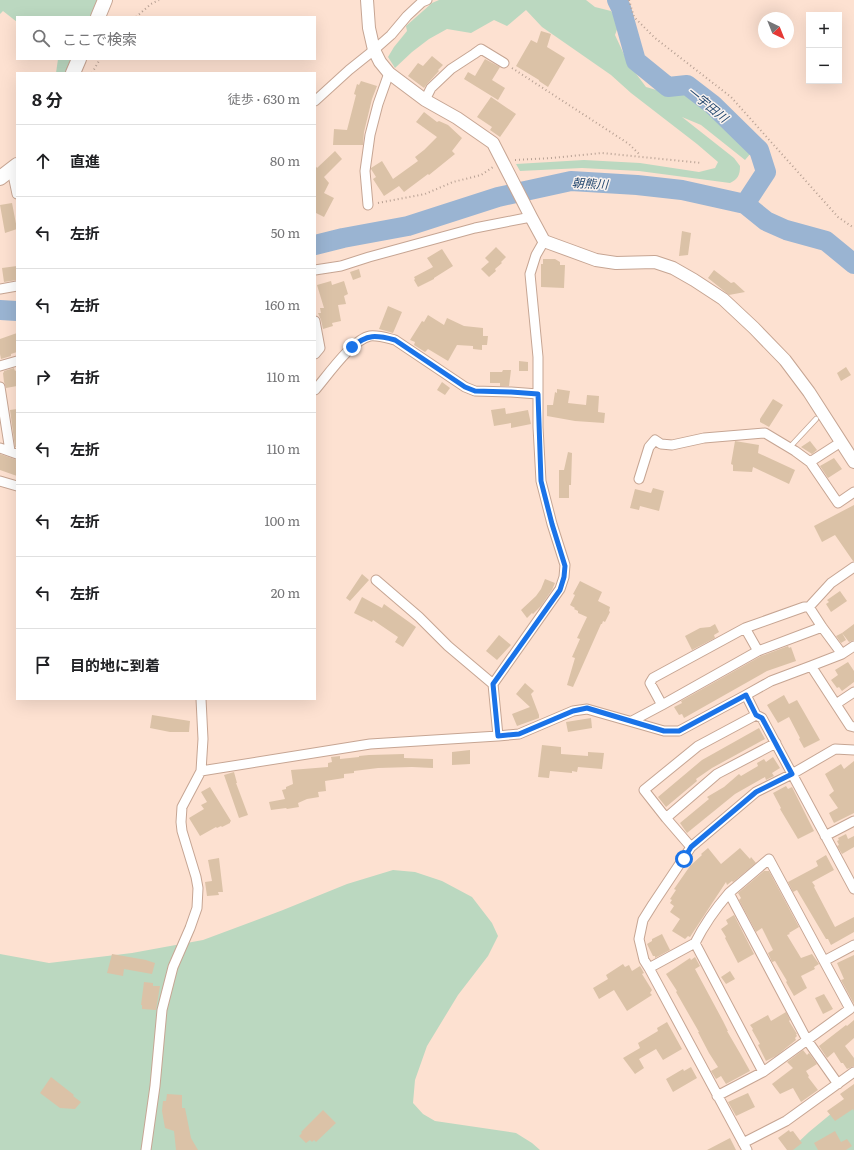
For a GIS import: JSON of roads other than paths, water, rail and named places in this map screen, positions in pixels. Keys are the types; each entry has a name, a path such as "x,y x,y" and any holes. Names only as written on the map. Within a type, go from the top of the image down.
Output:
{"main road":[{"path":"98,16 105,0"},
{"path":"73,72 79,60"},
{"path":"0,178 14,168"}],"street":[{"path":"368,0 369,28 374,50 380,62 389,73 426,100 457,118 493,143 544,241 596,260 616,263 655,262 673,268 723,299 785,360 809,392 854,462"},
{"path":"316,100 391,35 406,16 422,2 427,0"},
{"path":"426,100 432,88 451,69 481,49 504,63"},
{"path":"368,205 365,171 369,142 378,104 389,73"},
{"path":"14,168 16,185"},
{"path":"316,270 341,266 475,228 531,217"},
{"path":"498,736 493,684 560,590 564,577 565,566 541,481 538,357 530,274 536,255 544,241"},
{"path":"0,289 16,286"},
{"path":"316,326 320,348 316,353"},
{"path":"316,389 352,347 360,340 370,336 382,336 395,340 465,387 475,391 538,394"},
{"path":"0,366 16,361"},
{"path":"0,387 14,452 0,448"},
{"path":"640,479 649,447 655,440 661,444 672,445 704,438 765,433 810,462 838,503 854,492"},
{"path":"810,462 841,442"},
{"path":"0,481 16,486"},
{"path":"662,705 650,683 653,678 745,628 804,607 809,607 831,583 854,567"},
{"path":"376,580 419,617 448,646 493,684"},
{"path":"809,607 842,654"},
{"path":"632,722 758,651 822,627"},
{"path":"745,628 758,651"},
{"path":"201,771 370,744 519,734 573,711 587,708 664,731 679,731 771,681 842,654 854,646"},
{"path":"811,666 850,726 854,727"},
{"path":"836,704 854,692"},
{"path":"746,695 756,715 762,718 776,743 854,889"},
{"path":"146,1150 155,1086 162,1010 172,968 190,928 197,908 198,888 196,877 182,831 181,822 182,807 201,771 203,739 201,700"},
{"path":"691,847 644,790 698,746 756,715"},
{"path":"666,818 717,774 776,743"},
{"path":"854,750 835,749 792,774 756,792 691,847 643,920 639,939 644,960 745,1147 786,1121 854,1072"},
{"path":"825,836 854,821"},
{"path":"649,968 695,943 718,907 729,893 769,859 850,1009 763,1072 717,1096"},
{"path":"729,893 807,1040 838,1084"},
{"path":"695,943 763,1072"},
{"path":"824,961 854,945"}],"lane":[{"path":"790,448 816,419"}],"waterway":[{"name":"一宇田川","path":"617,0 621,8 636,61 668,87 687,85 713,105 759,150 766,172 745,204"},
{"name":"朝熊川","path":"316,245 343,238 408,226 498,197 571,181 637,185 682,190 745,204 766,221 786,230 826,241 854,264"},
{"name":"朝熊川","path":"0,310 16,311"}]}
